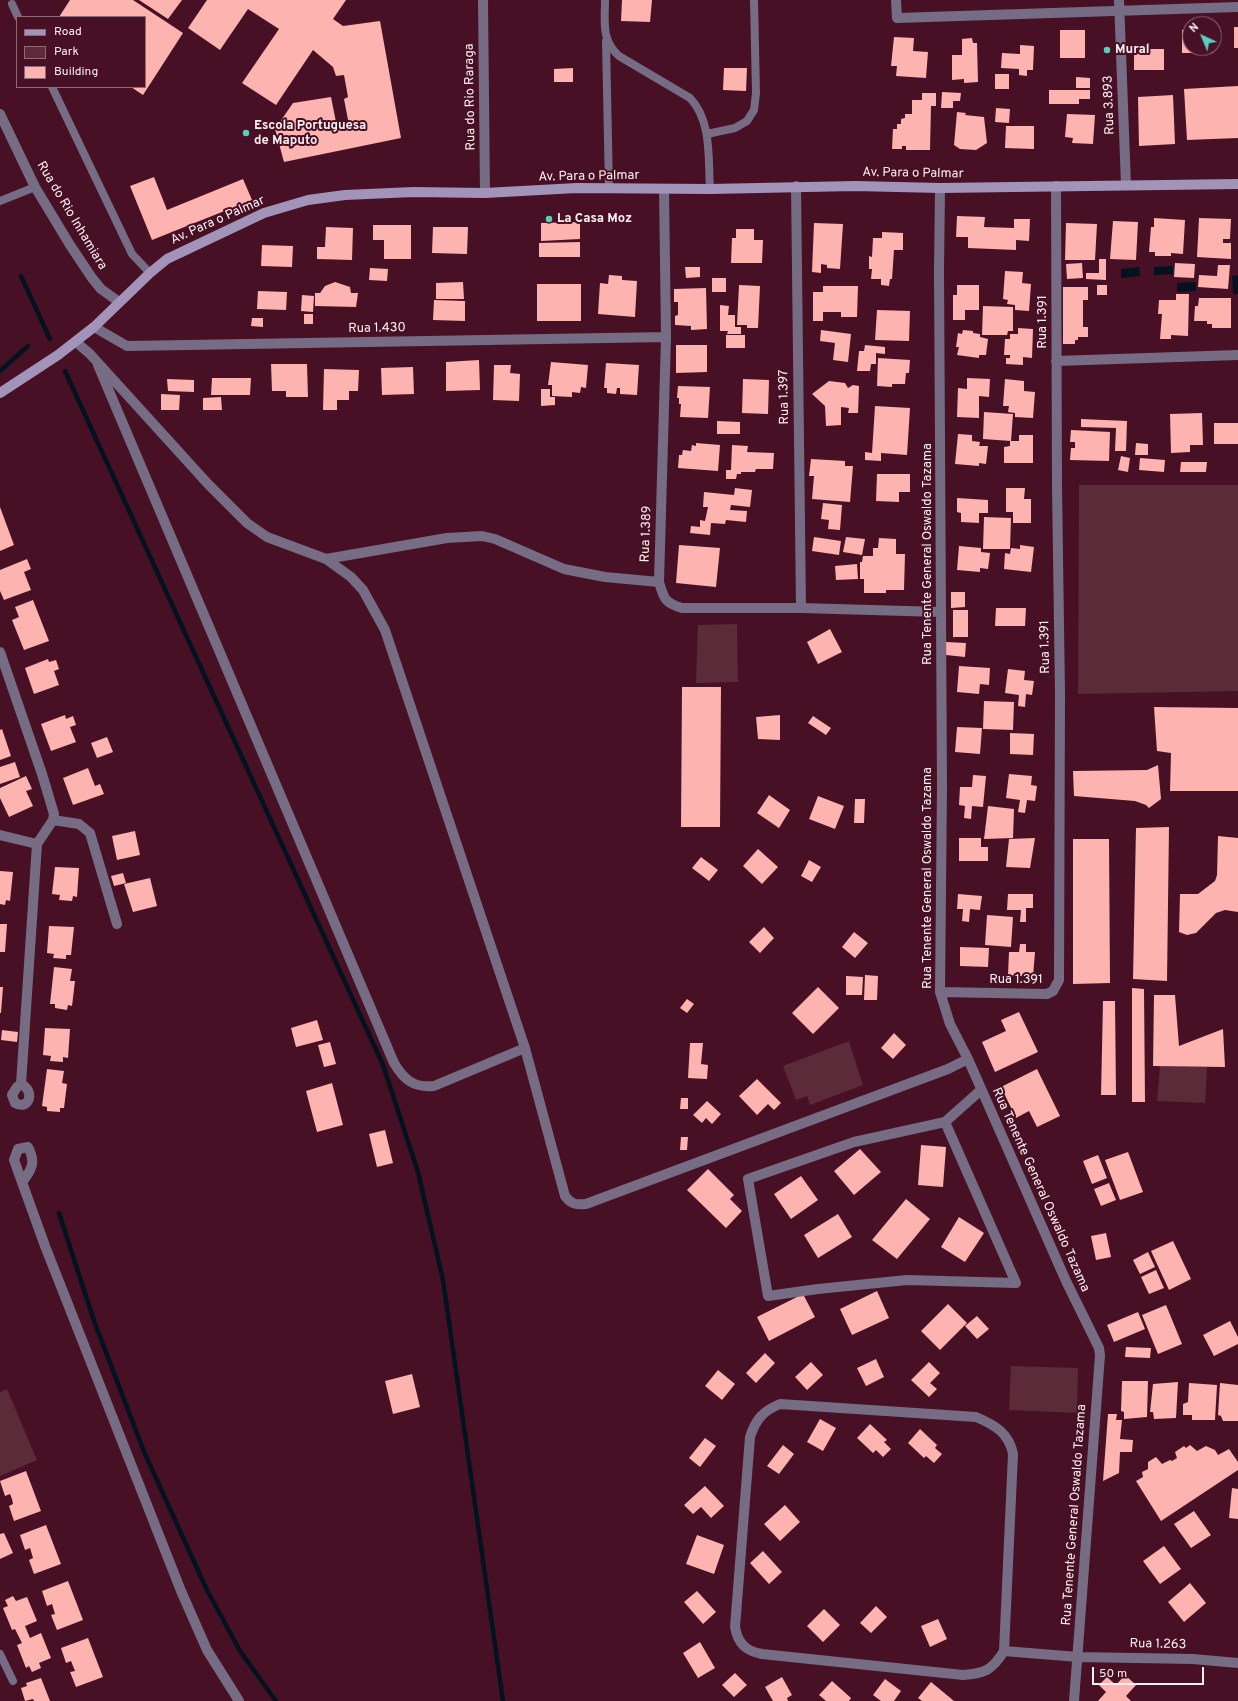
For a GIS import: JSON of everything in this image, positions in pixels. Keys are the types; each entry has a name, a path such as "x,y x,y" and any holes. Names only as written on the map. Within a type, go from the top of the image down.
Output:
{"main road":[{"name":"Av. Para o Palmar","path":"0,393 76,342 167,259 195,244 264,213 308,200 345,195 413,192 485,193 577,188 710,189 796,186 940,188 1238,184"}],"street":[{"name":"Rua do Rio Raraga","path":"483,0 485,193"},
{"path":"896,0 897,18 1238,7"},
{"name":"Rua 3.893","path":"1119,0 1126,185"},
{"name":"Rua do Rio Inhamiara","path":"0,114 35,187 92,278 102,289 119,302"},
{"name":"Rua 1.397","path":"796,186 801,608"},
{"name":"Rua 1.391","path":"940,992 1047,994 1053,991 1059,980 1060,693 1056,361 1056,186"},
{"name":"Rua Tenente General Oswaldo Tazama","path":"940,188 939,279 942,612 940,992 950,1024 968,1059 1100,1355 1074,1701"},
{"name":"Rua 1.389","path":"664,189 666,338 658,582 663,597 669,604 682,608 801,608 942,612"},
{"name":"Rua 1.430","path":"94,327 127,346 666,338"},
{"path":"76,342 90,354 98,365 208,484 247,523 267,537 326,559 351,577 363,590 385,630 525,1048 565,1196 570,1202 577,1205 586,1204 948,1069 968,1059"},
{"path":"1056,361 1238,355"},
{"path":"98,365 394,1063 400,1074 411,1084 422,1088 434,1086 525,1048"},
{"path":"326,559 466,535 482,536 495,539 564,569 605,577 658,582"},
{"path":"0,652 42,774 52,806 53,820 37,844 21,1084"},
{"path":"53,820 79,824 90,833 117,924"},
{"path":"0,835 37,844"},
{"path":"945,1122 1016,1283 907,1280 818,1288 768,1296 748,1179 854,1142 945,1122 981,1090"},
{"path":"22,1182 45,1246 181,1591 207,1650 239,1701"},
{"path":"780,1404 976,1417 994,1425 1003,1432 1011,1443 1013,1454 1004,1651 997,1663 985,1671 963,1675 762,1654 751,1652 743,1646 737,1638 735,1620 750,1437 754,1424 761,1415 770,1408 780,1404"},
{"name":"Rua 1.263","path":"1004,1651 1078,1657 1193,1659 1238,1663"}],"lane":[{"path":"605,0 609,189"},
{"path":"707,134 735,128 747,121 754,110 756,93 754,0"},
{"path":"12,4 18,16"},
{"path":"606,38 610,48 619,56 690,98 698,107 707,134 710,189"},
{"path":"52,88 132,254 150,273"},
{"path":"0,201 35,187"},
{"path":"0,1654 13,1681"}],"green space":[{"path":"1079,485 1238,485 1238,691 1078,694"},
{"path":"737,624 738,682 696,683 698,625"},
{"path":"849,1041 863,1085 810,1105 807,1096 796,1100 783,1066"},
{"path":"1160,1066 1207,1067 1205,1103 1157,1101"},
{"path":"1011,1366 1078,1368 1077,1413 1009,1410"},
{"path":"7,1389 37,1460 0,1476 0,1392"}],"water":[{"path":"1173,266 1173,274 1154,275 1154,267"},
{"path":"1139,267 1140,276 1121,278 1121,269"},
{"path":"1238,275 1238,294 1233,294 1232,276"},
{"path":"1196,282 1196,291 1177,292 1177,283"}],"building":[{"path":"70,0 133,0 183,33 143,95 132,88 146,88 146,16 60,16"},
{"path":"139,0 182,0 168,19"},
{"path":"207,0 346,0 333,19 343,26 380,21 401,138 284,162 275,129 293,103 331,97 337,127 349,125 344,99 348,97 344,75 336,76 333,67 313,50 276,105 242,83 279,29 248,9 220,50 188,28"},
{"path":"622,0 652,0 650,22 621,21"},
{"path":"1234,27 1238,27 1238,48 1234,48"},
{"path":"1060,30 1085,30 1085,58 1060,58"},
{"path":"894,37 914,38 913,51 928,52 926,78 896,76 897,66 891,66"},
{"path":"972,38 973,43 977,43 978,82 964,83 964,79 952,80 952,55 962,55 962,39"},
{"path":"1020,45 1034,46 1033,70 1027,70 1027,76 1019,75 1019,69 1001,68 1002,53 1020,54"},
{"path":"1134,49 1164,49 1164,70 1134,70"},
{"path":"573,68 573,82 554,82 554,69"},
{"path":"724,68 747,68 746,91 723,90"},
{"path":"995,74 1009,74 1009,89 995,89"},
{"path":"1076,77 1090,78 1090,88 1076,88"},
{"path":"1238,86 1238,138 1187,140 1184,89"},
{"path":"1049,90 1090,90 1090,99 1079,99 1079,104 1049,104"},
{"path":"942,92 961,93 960,101 953,101 953,108 941,108"},
{"path":"922,93 936,93 936,106 931,106 930,150 906,150 906,146 902,146 902,149 892,149 893,129 897,129 897,124 901,124 901,119 905,118 905,114 912,114 912,100 922,100"},
{"path":"1173,95 1175,144 1139,146 1138,97"},
{"path":"996,108 1010,109 1009,123 995,122"},
{"path":"957,112 966,113 965,115 984,117 987,143 976,150 960,149 954,145"},
{"path":"1067,114 1095,115 1093,144 1072,143 1073,138 1065,137"},
{"path":"1006,126 1034,126 1034,149 1005,148"},
{"path":"154,177 167,210 243,179 252,200 152,240 130,186"},
{"path":"957,216 985,217 984,227 1014,228 1014,219 1030,219 1029,241 1016,240 1016,250 968,248 968,237 956,237"},
{"path":"1154,218 1185,220 1183,254 1171,253 1171,256 1155,256 1155,252 1149,252 1151,227 1154,227"},
{"path":"1199,218 1231,219 1230,239 1223,239 1223,243 1231,243 1231,259 1197,257"},
{"path":"1113,221 1138,222 1136,260 1110,259"},
{"path":"580,222 580,239 541,241 541,223"},
{"path":"814,223 843,224 840,269 827,268 827,265 821,264 821,273 812,272"},
{"path":"1066,223 1097,224 1095,260 1065,260"},
{"path":"373,225 411,225 411,259 384,259 384,240 373,240"},
{"path":"326,227 353,228 352,260 317,259 317,247 325,247"},
{"path":"433,227 468,227 467,254 432,253"},
{"path":"736,229 754,229 754,240 763,240 762,263 731,263 732,238 736,238"},
{"path":"882,232 903,233 903,250 894,250 892,279 890,279 889,286 881,285 881,279 871,279 872,269 869,269 869,256 872,257 873,238 882,238"},
{"path":"580,242 580,257 539,257 539,243"},
{"path":"262,245 293,246 292,267 261,266"},
{"path":"1099,259 1106,259 1106,280 1086,279 1086,273 1099,273"},
{"path":"1082,263 1083,278 1067,279 1066,264"},
{"path":"1175,263 1195,264 1194,278 1174,277"},
{"path":"1218,265 1230,265 1228,289 1198,287 1199,275 1217,276"},
{"path":"685,267 700,267 700,277 686,278"},
{"path":"370,268 388,269 387,281 369,280"},
{"path":"1005,271 1023,272 1022,283 1031,284 1029,311 1015,310 1015,305 1007,304 1008,300 1003,299"},
{"path":"609,275 622,276 622,280 637,281 635,317 598,314 600,283 608,284"},
{"path":"712,278 726,278 726,292 712,292"},
{"path":"335,282 350,287 351,293 358,293 356,307 315,306 315,293 320,293 325,286"},
{"path":"463,282 464,299 436,299 436,283"},
{"path":"537,284 581,284 581,321 537,321"},
{"path":"739,285 760,286 758,328 747,328 747,325 737,325"},
{"path":"957,285 979,285 979,310 965,310 965,320 953,320 953,295 957,295"},
{"path":"1097,285 1107,285 1107,295 1097,295"},
{"path":"823,286 858,286 857,317 841,317 841,312 823,312 823,321 813,321 813,292 823,292"},
{"path":"1063,287 1088,287 1088,300 1083,300 1083,327 1088,327 1088,337 1078,337 1078,340 1075,340 1075,344 1063,344"},
{"path":"706,288 707,329 691,330 691,326 675,325 675,316 678,315 678,302 674,302 674,289"},
{"path":"258,291 287,292 286,310 257,309"},
{"path":"1176,294 1189,294 1188,336 1171,335 1171,339 1160,339 1162,314 1158,314 1159,300 1176,300"},
{"path":"302,295 314,296 313,312 301,311"},
{"path":"1199,298 1231,298 1231,328 1212,328 1212,324 1207,324 1207,321 1194,321 1195,306 1198,306"},
{"path":"434,300 465,301 465,321 433,320"},
{"path":"720,305 729,306 728,315 735,315 735,327 741,327 741,334 727,334 728,331 720,331"},
{"path":"983,306 1013,307 1013,331 1008,331 1007,335 982,335"},
{"path":"877,310 910,311 909,341 875,340"},
{"path":"304,314 313,314 313,324 304,324"},
{"path":"252,318 263,318 263,327 251,326"},
{"path":"1018,328 1033,329 1032,358 1023,357 1023,365 1006,364 1006,358 1010,358 1010,355 1004,355 1005,339 1010,339 1010,334 1018,334"},
{"path":"821,330 851,334 848,362 833,360 835,343 820,341"},
{"path":"963,330 973,331 973,333 980,334 980,337 988,339 986,355 979,355 979,358 957,355 959,347 956,347 958,333 962,334"},
{"path":"726,335 745,335 745,348 726,348"},
{"path":"676,345 707,345 707,372 676,373"},
{"path":"865,345 885,347 885,354 876,353 876,364 871,364 870,371 857,371 859,351 864,351"},
{"path":"878,358 910,360 909,373 906,373 905,384 892,384 892,387 877,386"},
{"path":"479,360 480,390 446,391 446,362"},
{"path":"551,362 588,365 586,388 581,387 580,393 572,392 572,397 552,396 552,385 548,385"},
{"path":"606,363 639,365 637,395 620,394 620,388 617,388 616,394 607,393 607,388 604,388"},
{"path":"271,364 307,364 308,397 286,397 286,391 272,391"},
{"path":"494,365 511,365 510,373 520,374 519,401 493,400"},
{"path":"413,367 414,394 382,395 381,368"},
{"path":"324,369 359,370 358,391 349,391 349,400 337,400 337,410 323,410"},
{"path":"212,378 251,378 250,395 211,395"},
{"path":"967,378 990,379 989,397 979,396 979,418 957,417 958,388 967,389"},
{"path":"167,379 194,380 194,392 168,391"},
{"path":"743,379 769,380 768,414 742,413"},
{"path":"1005,379 1024,381 1024,391 1035,392 1033,418 1015,417 1015,413 1008,412 1009,406 1003,406"},
{"path":"829,381 845,383 848,388 853,385 859,386 858,413 848,413 849,408 841,407 841,425 826,426 825,406 812,394"},
{"path":"678,386 710,387 708,418 680,417 681,404 679,404 679,398 677,398"},
{"path":"541,389 550,389 550,397 555,397 555,405 541,406"},
{"path":"161,394 180,395 179,410 161,410"},
{"path":"221,397 222,410 203,410 203,398"},
{"path":"875,406 910,408 907,455 881,453 881,461 865,460 865,452 872,453"},
{"path":"984,412 1013,414 1011,441 983,439"},
{"path":"1202,413 1203,445 1190,445 1190,452 1171,453 1170,414"},
{"path":"1081,419 1127,421 1126,451 1115,451 1116,428 1081,427"},
{"path":"717,421 740,422 740,434 717,434"},
{"path":"1214,423 1238,423 1238,444 1214,444"},
{"path":"1071,430 1110,432 1109,461 1070,460 1071,448 1075,448 1075,442 1070,442"},
{"path":"958,434 972,435 972,441 980,442 979,446 988,446 986,464 979,463 979,466 955,464"},
{"path":"1019,435 1033,435 1033,463 1004,463 1004,447 1010,446 1010,441 1019,441"},
{"path":"696,443 720,445 718,471 678,468 679,455 682,455 683,450 691,451 692,445 696,446"},
{"path":"1136,443 1148,444 1148,455 1135,455"},
{"path":"732,445 748,446 747,452 774,453 773,469 756,469 755,472 741,472 741,474 737,474 736,479 726,479 726,470 731,470"},
{"path":"1121,456 1130,458 1128,472 1118,470"},
{"path":"1140,458 1165,460 1164,472 1139,470"},
{"path":"811,459 845,461 845,466 853,466 850,502 812,499 814,476 809,476"},
{"path":"1181,462 1207,462 1206,472 1180,472"},
{"path":"877,474 910,474 910,492 899,492 899,502 876,501"},
{"path":"735,488 752,490 750,507 731,505 730,510 747,511 746,522 726,520 725,524 711,523 710,535 690,533 691,526 700,527 700,520 705,521 708,507 703,507 704,492 734,495"},
{"path":"1006,488 1025,488 1024,499 1031,499 1031,523 1013,523 1013,512 1006,512"},
{"path":"957,498 988,500 988,513 979,513 979,523 961,522 961,513 957,512"},
{"path":"823,503 842,505 840,530 828,529 829,520 821,519"},
{"path":"0,507 14,545 0,551"},
{"path":"984,517 1011,518 1010,549 983,549"},
{"path":"814,537 841,541 839,555 812,551"},
{"path":"846,537 865,539 862,555 843,552"},
{"path":"879,538 896,539 896,554 905,554 904,590 886,590 886,593 864,593 864,579 860,579 860,562 862,562 863,556 873,556 873,548 878,548"},
{"path":"679,545 720,548 716,587 676,583"},
{"path":"1020,545 1034,547 1031,572 1004,569 1005,553 1010,554 1011,548 1020,549"},
{"path":"959,546 981,548 981,552 990,553 988,569 980,568 980,572 957,570"},
{"path":"27,559 31,569 24,572 31,590 4,600 0,591 0,570"},
{"path":"857,564 858,579 836,580 835,566"},
{"path":"951,592 965,592 965,607 951,608"},
{"path":"33,600 49,641 24,650 12,620 19,617 15,607"},
{"path":"996,608 1026,608 1025,626 995,626"},
{"path":"953,610 968,610 968,637 953,637"},
{"path":"830,629 842,652 818,664 807,642"},
{"path":"946,642 966,643 965,657 946,655"},
{"path":"48,659 49,662 56,660 59,669 54,671 59,685 34,694 25,668"},
{"path":"959,666 990,668 989,685 980,684 979,694 957,692"},
{"path":"1008,669 1025,671 1024,680 1034,681 1032,695 1026,694 1025,707 1018,706 1019,695 1005,693"},
{"path":"682,687 721,687 720,827 681,827"},
{"path":"984,701 1014,702 1013,730 983,729"},
{"path":"1154,707 1238,708 1238,791 1170,791 1171,753 1157,751"},
{"path":"65,715 66,719 73,716 76,725 70,727 76,742 51,751 41,724"},
{"path":"780,715 780,740 758,739 756,717"},
{"path":"813,716 831,728 826,735 808,723"},
{"path":"957,727 982,728 980,754 955,752"},
{"path":"2,729 11,756 0,760 0,730"},
{"path":"1010,733 1034,734 1033,755 1010,754"},
{"path":"107,737 113,752 97,758 91,743"},
{"path":"15,762 20,777 0,784 0,767"},
{"path":"1158,765 1161,799 1149,808 1146,805 1135,801 1074,796 1073,771 1147,770"},
{"path":"88,768 95,786 100,784 104,794 73,805 63,778"},
{"path":"1009,774 1032,776 1031,785 1037,786 1035,801 1027,800 1025,813 1018,812 1020,800 1006,798"},
{"path":"973,775 986,776 983,807 972,806 971,819 964,818 965,806 959,805 960,787 972,787"},
{"path":"26,776 32,789 26,791 33,806 9,817 0,798 0,788"},
{"path":"769,795 790,810 779,828 757,813"},
{"path":"818,796 844,806 835,829 809,819"},
{"path":"855,799 865,799 864,823 854,823"},
{"path":"988,806 1014,809 1013,838 984,839"},
{"path":"1169,827 1167,981 1133,979 1136,828"},
{"path":"135,831 140,855 117,860 112,836"},
{"path":"1218,836 1238,838 1238,912 1225,910 1216,913 1196,933 1187,935 1179,932 1180,894 1198,894 1215,881 1217,875"},
{"path":"959,838 981,838 981,847 988,847 988,861 959,861"},
{"path":"1035,838 1030,868 1006,867 1009,839"},
{"path":"1073,839 1109,839 1110,983 1073,984"},
{"path":"758,849 778,867 762,884 743,866"},
{"path":"701,857 718,870 709,881 692,868"},
{"path":"809,860 821,867 812,882 801,876"},
{"path":"55,867 79,868 77,897 73,896 72,901 59,900 60,895 52,894"},
{"path":"0,871 13,872 10,901 6,900 5,905 0,904"},
{"path":"123,873 126,883 114,886 111,876"},
{"path":"150,878 157,906 133,912 124,884"},
{"path":"958,894 982,896 980,910 970,909 969,922 962,921 963,909 957,909"},
{"path":"1008,894 1033,894 1033,908 1026,908 1026,922 1020,922 1021,910 1007,910"},
{"path":"987,915 1013,917 1011,947 985,945"},
{"path":"0,924 7,924 5,952 0,952"},
{"path":"49,926 74,927 71,955 66,955 66,959 53,958 54,954 47,953"},
{"path":"764,927 774,938 760,953 749,942"},
{"path":"854,932 868,943 855,958 842,947"},
{"path":"1020,944 1026,944 1026,952 1035,952 1033,977 1008,975 1009,952 1019,952"},
{"path":"960,947 989,948 988,967 960,966"},
{"path":"54,967 72,969 70,981 75,981 72,1006 68,1005 67,1010 55,1008 55,1004 50,1004"},
{"path":"865,975 878,976 877,1000 864,1000"},
{"path":"846,976 863,977 862,995 846,995"},
{"path":"0,987 3,987 1,1013 0,1013"},
{"path":"818,987 839,1008 813,1034 792,1013"},
{"path":"1132,988 1144,989 1145,1102 1132,1102"},
{"path":"1154,995 1175,995 1179,1046 1223,1029 1225,1067 1153,1066"},
{"path":"687,999 694,1004 687,1013 680,1008"},
{"path":"1103,1001 1115,1001 1116,1095 1101,1095"},
{"path":"1019,1012 1038,1052 995,1072 982,1042 1006,1031 1001,1020"},
{"path":"317,1020 323,1040 296,1047 291,1028"},
{"path":"45,1028 70,1029 68,1058 63,1057 63,1062 50,1061 51,1056 43,1055"},
{"path":"2,1030 18,1032 17,1042 1,1040"},
{"path":"894,1033 906,1045 893,1059 881,1048"},
{"path":"330,1042 336,1064 324,1067 318,1045"},
{"path":"690,1043 703,1043 701,1064 708,1065 707,1079 688,1078"},
{"path":"47,1069 64,1071 62,1083 67,1084 64,1108 60,1108 60,1112 47,1111 47,1107 42,1106"},
{"path":"1037,1069 1060,1116 1037,1127 1029,1111 1016,1118 1001,1087"},
{"path":"757,1079 781,1103 774,1110 768,1104 757,1115 739,1096"},
{"path":"332,1083 343,1125 317,1132 306,1091"},
{"path":"681,1098 688,1098 688,1109 680,1109"},
{"path":"707,1101 721,1114 712,1124 706,1118 702,1123 693,1115"},
{"path":"385,1130 393,1163 377,1167 369,1134"},
{"path":"681,1137 688,1137 687,1150 680,1150"},
{"path":"921,1145 946,1147 943,1187 918,1185"},
{"path":"860,1149 881,1172 854,1195 834,1171"},
{"path":"1128,1152 1143,1192 1120,1200 1105,1160"},
{"path":"1098,1155 1107,1178 1092,1184 1083,1161"},
{"path":"708,1169 734,1195 730,1199 742,1211 726,1228 687,1190"},
{"path":"801,1176 818,1200 791,1219 774,1194"},
{"path":"1109,1183 1116,1200 1101,1206 1094,1189"},
{"path":"906,1199 930,1219 897,1259 872,1240"},
{"path":"838,1214 852,1237 818,1258 804,1235"},
{"path":"959,1217 984,1233 965,1262 941,1247"},
{"path":"1106,1233 1111,1257 1096,1260 1091,1236"},
{"path":"1173,1241 1191,1279 1169,1290 1151,1251"},
{"path":"1148,1252 1155,1267 1140,1274 1133,1260"},
{"path":"1156,1270 1164,1288 1149,1294 1141,1277"},
{"path":"877,1291 889,1318 852,1335 840,1309"},
{"path":"803,1294 815,1317 769,1341 757,1317"},
{"path":"948,1304 967,1323 940,1350 921,1331"},
{"path":"1166,1305 1182,1344 1158,1354 1142,1315"},
{"path":"1138,1312 1145,1329 1114,1342 1107,1325"},
{"path":"977,1316 989,1329 977,1339 965,1326"},
{"path":"1230,1321 1238,1337 1238,1344 1214,1356 1203,1335"},
{"path":"1126,1347 1151,1348 1150,1358 1125,1357"},
{"path":"765,1353 775,1363 756,1383 746,1373"},
{"path":"876,1359 884,1377 866,1386 857,1368"},
{"path":"811,1362 823,1375 807,1390 795,1377"},
{"path":"929,1362 940,1373 930,1383 937,1389 929,1397 911,1380"},
{"path":"718,1370 735,1384 722,1400 705,1386"},
{"path":"412,1374 420,1407 393,1414 385,1381"},
{"path":"1122,1381 1148,1381 1147,1417 1124,1419 1124,1412 1121,1411"},
{"path":"1178,1382 1176,1418 1154,1419 1153,1412 1150,1412 1153,1384"},
{"path":"1189,1383 1217,1385 1215,1420 1192,1420 1192,1415 1183,1415 1183,1404 1188,1402"},
{"path":"1220,1383 1238,1385 1238,1421 1223,1421 1221,1416 1218,1415"},
{"path":"1108,1414 1117,1414 1116,1420 1122,1420 1120,1439 1133,1440 1132,1452 1120,1452 1119,1473 1103,1481"},
{"path":"820,1419 836,1428 823,1451 807,1442"},
{"path":"870,1424 887,1440 884,1442 891,1449 883,1457 876,1450 873,1453 857,1438"},
{"path":"920,1429 937,1445 935,1448 942,1454 934,1463 926,1456 924,1458 908,1443"},
{"path":"705,1438 716,1446 700,1467 689,1458"},
{"path":"783,1445 794,1454 779,1474 767,1466"},
{"path":"1190,1445 1197,1451 1206,1446 1215,1450 1218,1455 1229,1449 1238,1462 1238,1470 1161,1521 1136,1481 1143,1477 1142,1472 1148,1469 1148,1462 1156,1457 1162,1464 1170,1460 1172,1461 1177,1458 1175,1452 1184,1446 1186,1448"},
{"path":"26,1471 41,1511 14,1521 9,1506 13,1504 12,1499 10,1494 5,1496 0,1481"},
{"path":"705,1486 724,1506 711,1518 701,1507 693,1514 684,1505"},
{"path":"1232,1488 1238,1489 1238,1519 1229,1518"},
{"path":"785,1505 800,1522 780,1541 764,1524"},
{"path":"1194,1511 1211,1535 1191,1548 1174,1524"},
{"path":"46,1525 61,1564 34,1574 29,1560 33,1558 30,1548 25,1550 20,1535"},
{"path":"4,1533 13,1553 0,1559 0,1534"},
{"path":"697,1535 724,1545 714,1574 686,1564"},
{"path":"1164,1546 1181,1569 1160,1584 1143,1561"},
{"path":"763,1551 782,1572 769,1584 750,1563"},
{"path":"68,1581 83,1620 57,1630 51,1615 55,1614 52,1604 47,1606 42,1591"},
{"path":"1190,1583 1206,1603 1184,1622 1168,1602"},
{"path":"697,1591 716,1612 703,1624 684,1602"},
{"path":"13,1596 16,1601 27,1597 37,1621 25,1626 30,1638 41,1633 51,1658 39,1663 41,1668 32,1672 29,1666 26,1668 17,1645 22,1643 15,1629 12,1630 3,1608 8,1606 5,1600"},
{"path":"876,1606 887,1617 871,1633 860,1623"},
{"path":"824,1609 840,1625 823,1642 807,1626"},
{"path":"938,1619 947,1639 930,1647 921,1626"},
{"path":"88,1638 103,1677 76,1687 70,1672 75,1671 71,1661 66,1663 61,1648"},
{"path":"700,1642 715,1668 698,1678 683,1653"},
{"path":"735,1673 747,1685 734,1697 722,1685"},
{"path":"1125,1675 1136,1685 1126,1696 1131,1701 1098,1701 1106,1692 1099,1685 1107,1677 1116,1685"},
{"path":"782,1677 792,1695 787,1698 788,1701 773,1701 765,1687"},
{"path":"41,1678 50,1701 34,1701 33,1699 25,1701 21,1688 27,1686 26,1683"},
{"path":"885,1679 901,1691 894,1701 881,1701 873,1695"},
{"path":"832,1681 851,1698 849,1701 826,1701 819,1695"},
{"path":"931,1682 954,1701 922,1701 918,1698"}],"waterway":[{"path":"21,276 50,339"},
{"path":"0,371 28,346"},
{"path":"65,371 383,1065 418,1172 443,1280 503,1701"},
{"path":"59,1213 94,1321 145,1454 207,1590 240,1651 276,1701"}],"place":[{"name":"Mural","path":"1107,50"},
{"name":"Escola Portuguesa de Maputo","path":"246,133"},
{"name":"La Casa Moz","path":"549,219"}]}
